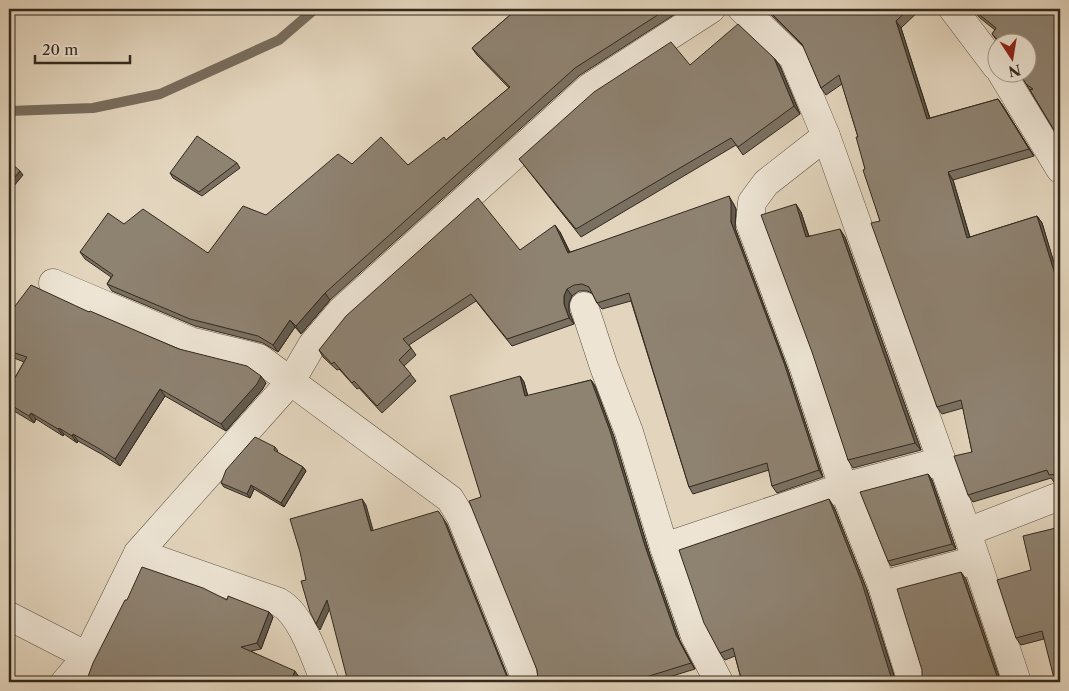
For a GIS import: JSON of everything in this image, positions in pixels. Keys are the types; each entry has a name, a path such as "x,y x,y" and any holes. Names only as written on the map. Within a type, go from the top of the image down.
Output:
{"street":[{"path":"65,682 87,656 138,553 291,381 312,345 340,312 590,87 711,9"},
{"path":"742,9 793,57 826,136 967,532 1018,682"},
{"path":"954,9 986,52"},
{"path":"1007,82 1060,169"},
{"path":"826,136 766,183 752,202 750,223 803,365 843,487 882,585 912,682"},
{"path":"53,283 190,341 259,358 450,498 461,517 527,682"},
{"path":"584,306 604,367 629,432 664,547 695,636 719,682"},
{"path":"664,547 843,487 942,461"},
{"path":"967,532 1060,496"},
{"path":"138,553 287,606 300,626 325,682"},
{"path":"882,585 976,560"},
{"path":"9,616 87,656"}],"building":[{"path":"517,9 667,9 575,68 325,293 296,326 290,320 273,345 258,336 190,319 107,284 113,275 80,252 108,213 124,224 143,209 208,253 243,206 266,215 338,154 352,164 381,137 408,165 444,137 446,140 510,87 472,48"},
{"path":"767,9 909,9 896,21 927,119 998,99 1029,149 948,172 967,238 1037,216 1058,284 1060,283 1060,475 1049,475 1047,470 968,495 954,456 972,452 961,400 937,407 871,223 880,221 863,170 865,169 856,137 858,137 839,75 821,88 802,44"},
{"path":"973,9 1060,9 1060,140 1030,90 1033,89 1025,82 1036,82 1036,32 993,32 996,28"},
{"path":"738,24 774,58 794,106 738,147 731,138 576,229 519,159 594,92 671,42 690,65"},
{"path":"197,136 237,163 199,192 170,173"},
{"path":"9,161 20,171 9,184"},
{"path":"729,196 731,202 731,222 784,363 819,470 772,486 767,463 689,487 629,293 597,303 589,287 582,284 574,285 567,289 564,296 564,304 569,318 507,339 471,294 403,339 411,348 399,360 411,374 377,406 354,381 352,383 334,362 332,364 319,350 346,316 478,198 520,250 555,225 568,253"},
{"path":"796,204 806,237 840,229 915,443 848,460 812,352 761,215"},
{"path":"31,285 89,312 179,349 247,366 261,376 257,384 221,424 160,389 115,459 73,434 72,436 31,413 29,416 9,404 9,388 27,357 9,351 9,314"},
{"path":"520,376 525,396 591,380 610,431 645,546 676,635 691,663 630,682 537,682 537,670 469,501 481,497 450,396"},
{"path":"255,437 275,447 274,450 303,467 281,503 251,485 247,494 221,483 226,470"},
{"path":"928,474 952,544 888,561 860,492"},
{"path":"362,499 371,531 438,511 443,518 509,682 348,682 327,600 316,624 310,612 301,581 306,580 300,552 290,519"},
{"path":"829,499 862,583 894,682 773,682 772,680 742,682 733,648 720,653 704,623 679,550"},
{"path":"1060,527 1060,682 1055,682 1042,631 1016,638 997,580 1031,570 1023,536"},
{"path":"142,567 203,588 227,600 228,596 269,612 257,643 241,647 295,671 290,682 86,682 93,663 125,600 127,600"},
{"path":"961,572 999,682 920,682 922,670 897,589"}],"waterway":[{"path":"9,111 93,108 160,94 279,40 315,9"}]}
